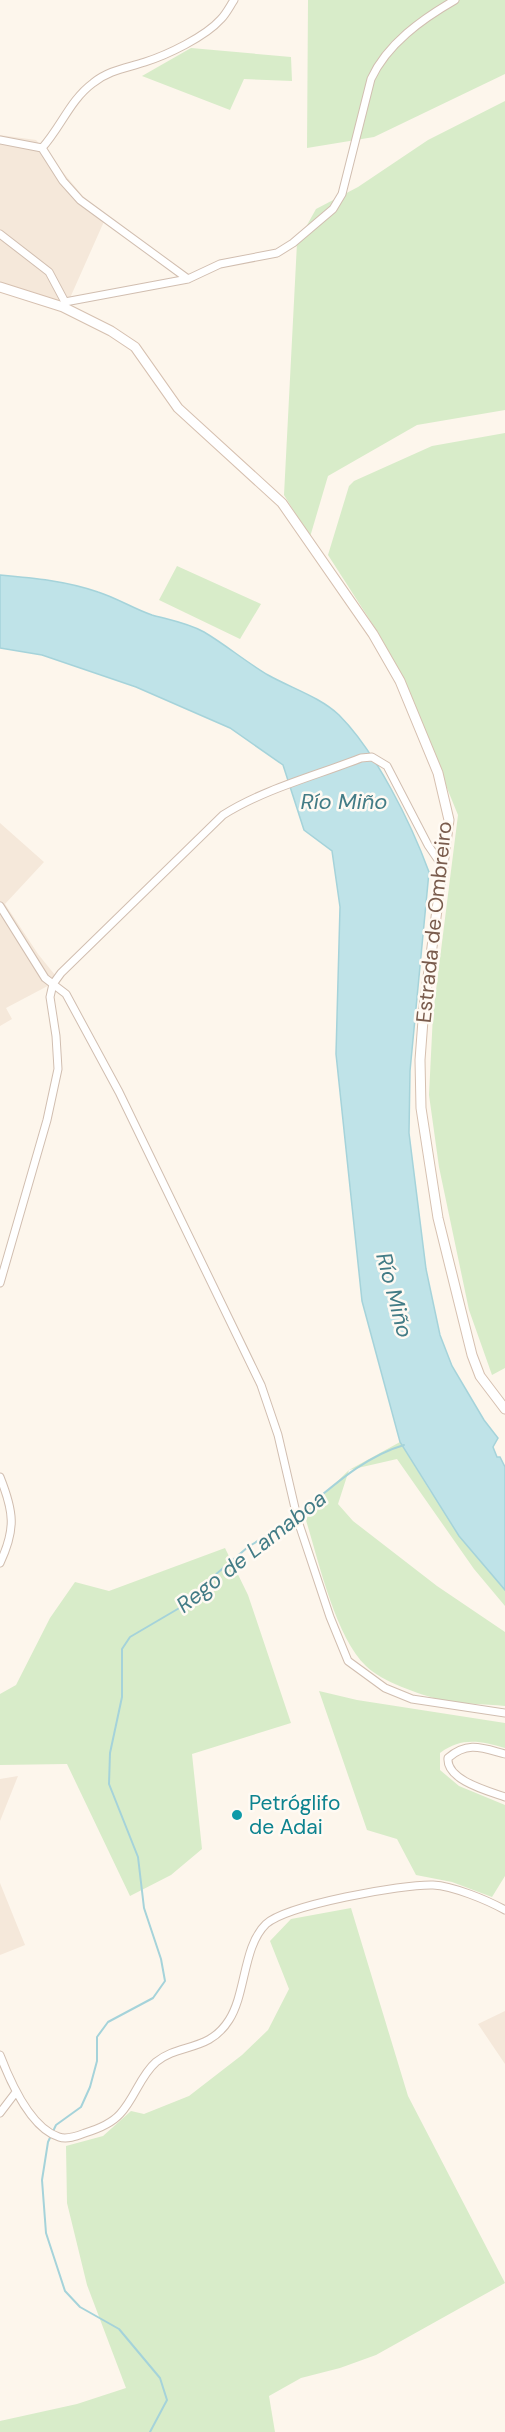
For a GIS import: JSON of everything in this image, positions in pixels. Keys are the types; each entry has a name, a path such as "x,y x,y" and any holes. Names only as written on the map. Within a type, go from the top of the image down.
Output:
{"street":[{"path":"42,148 52,137 69,108 93,82 117,69 146,62 184,46 221,20 234,0"},
{"path":"0,234 50,272 64,305 188,279 220,264 277,254 333,209 342,194 349,174 360,119 377,66 386,53 431,14 455,0"},
{"path":"0,140 42,148 63,181 80,200 188,279"},
{"name":"Estrada de Ombreiro","path":"0,287 64,305 135,347 178,408 282,503 374,634 400,681 438,773 448,820 424,1007 420,1060 421,1108 438,1218 472,1355 480,1377 505,1409"},
{"path":"0,1283 47,1120 58,1069 50,997 53,984 61,973 223,815 238,806 273,792 368,757 387,766 428,845 443,868"},
{"path":"0,906 39,970 66,994 119,1092 261,1385 278,1435 298,1521 330,1617 348,1661 385,1688 412,1699 505,1713"},
{"path":"0,1477 12,1527 0,1563"},
{"path":"505,1754 466,1747 457,1750 448,1758 452,1772 467,1782 505,1797"},
{"path":"0,2055 16,2092 39,2126 60,2138 73,2137 102,2127 119,2116 133,2097 146,2072 159,2060 221,2033 231,2017 255,1940 266,1924 283,1914 336,1900 401,1887 435,1885 466,1893 505,1910"},
{"path":"0,2114 16,2092"}],"shaded area":[{"path":"0,135 36,140 87,201 106,217 70,298 59,310 0,290"},
{"path":"0,823 44,862 5,904 38,954 59,980 6,1008 12,1019 0,1026"},
{"path":"18,1776 0,1821 0,1779"},
{"path":"0,1883 25,1945 0,1955"},
{"path":"505,2011 505,2064 478,2024"}],"green space":[{"path":"308,0 505,0 505,74 374,137 307,148"},
{"path":"191,48 291,57 292,81 244,79 230,110 142,76"},
{"path":"505,101 505,410 417,425 328,476 310,537 284,495 297,243 316,209 358,187 428,140"},
{"path":"505,433 505,1368 492,1375 469,1310 439,1167 429,1095 433,1014 458,815 398,668 328,555 349,486 354,481 432,446"},
{"path":"177,566 261,604 240,639 159,600"},
{"path":"400,1442 430,1491 505,1590 505,1606 474,1569 397,1459 349,1470"},
{"path":"349,1470 338,1504 353,1521 437,1586 505,1632 505,1706 449,1701 412,1691 373,1672 355,1652 336,1616 304,1514"},
{"path":"225,1548 248,1595 291,1723 192,1754 202,1849 171,1875 130,1896 67,1764 0,1765 0,1694 16,1685 50,1618 75,1582 109,1591"},
{"path":"319,1691 357,1700 505,1723 505,1748 471,1742 456,1744 440,1753 440,1770 459,1786 505,1805 505,1876 492,1897 452,1882 416,1875 397,1839 367,1830"},
{"path":"351,1908 408,2096 505,2283 376,2355 340,2368 301,2378 269,2396 275,2432 0,2432 0,2421 77,2404 126,2388 87,2285 67,2203 66,2146 103,2136 131,2111 144,2114 189,2096 242,2055 268,2030 289,1989 270,1941 291,1919"}],"water":[{"name":"Río Miño","path":"0,575 50,580 86,588 112,597 145,613 198,629 268,675 314,698 339,715 353,730 379,768 413,832 429,872 410,1071 409,1133 426,1269 440,1335 452,1366 484,1420 498,1438 493,1447 505,1467 505,1590 459,1536 400,1442 362,1301 336,1054 340,907 332,851 304,830 283,765 230,728 136,687 42,655 0,648"}],"waterway":[{"name":"Rego de Lamaboa","path":"299,1514 361,1465 404,1445"},
{"name":"Rego de Lamaboa","path":"150,2432 167,2400 160,2378 119,2329 80,2307 65,2291 46,2233 42,2180 48,2142 56,2125 81,2107 90,2087 97,2061 97,2037 108,2022 153,1998 165,1981 161,1959 144,1908 138,1857 109,1784 110,1753 122,1697 122,1649 130,1637 193,1600 208,1581 248,1547 295,1518"}],"place":[{"name":"Petróglifo de Adai","path":"237,1815"}]}
